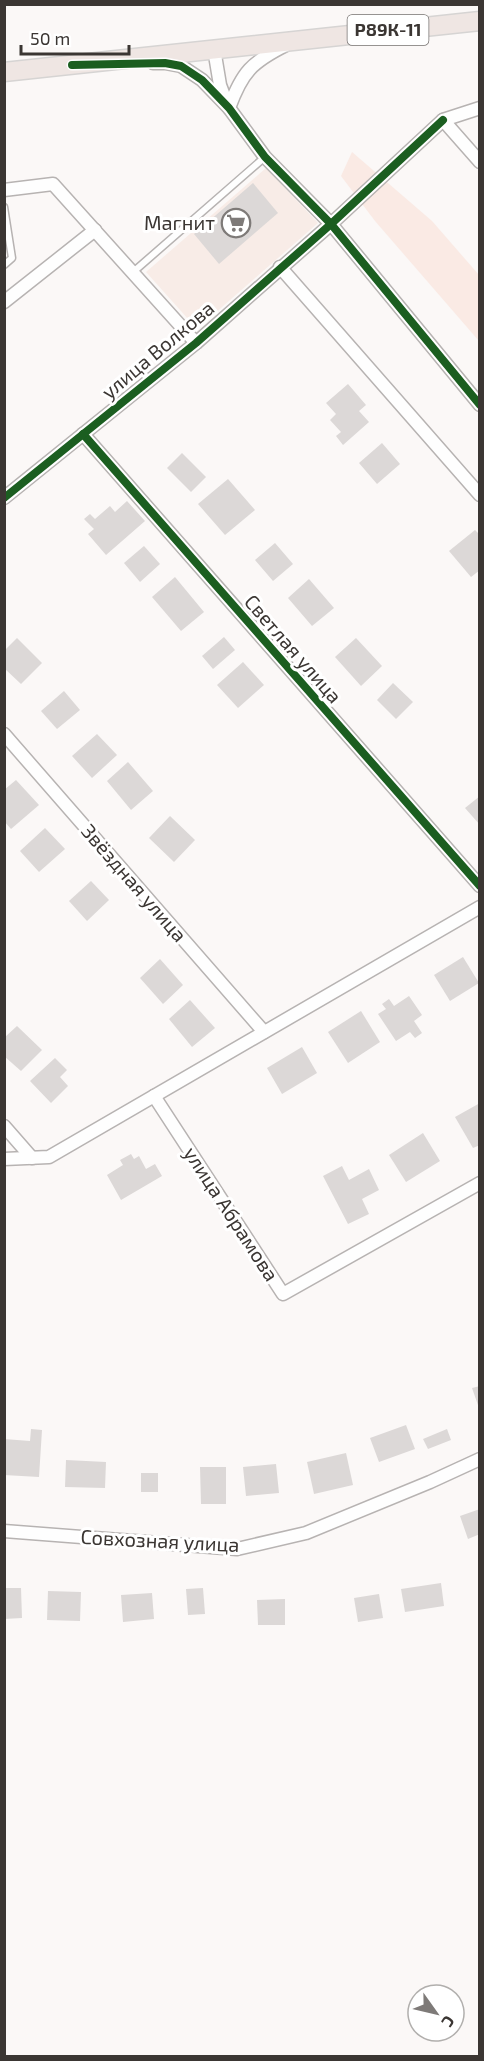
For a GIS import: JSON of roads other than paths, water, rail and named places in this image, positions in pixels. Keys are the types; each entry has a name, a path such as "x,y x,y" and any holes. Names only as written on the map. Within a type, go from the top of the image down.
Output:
{"main road":[{"name":"Р89К-11","path":"4,72 480,21"}],"street":[{"path":"229,108 237,86 246,72 264,56 297,40"},
{"path":"214,49 220,85 229,108"},
{"path":"72,65 165,63 181,66 202,80 229,108 265,157 331,224 480,405"},
{"path":"480,108 443,120 480,162"},
{"name":"улица Волкова","path":"4,498 196,343 331,224 443,120"},
{"path":"4,190 53,184 196,343"},
{"path":"4,302 94,230"},
{"path":"280,267 480,495"},
{"name":"Светлая улица","path":"83,434 480,886"},
{"name":"Звёздная улица","path":"4,734 264,1032"},
{"path":"4,1159 50,1157 480,907"},
{"name":"улица Абрамова","path":"154,1096 283,1294 480,1183"},
{"path":"4,1126 32,1158"},
{"name":"Совхозная улица","path":"4,1531 237,1549 306,1533 480,1459"}],"lane":[{"path":"132,273 265,157"},
{"path":"4,207 12,258 4,265"}],"place":[{"name":"Магнит","path":"236,223"}]}
